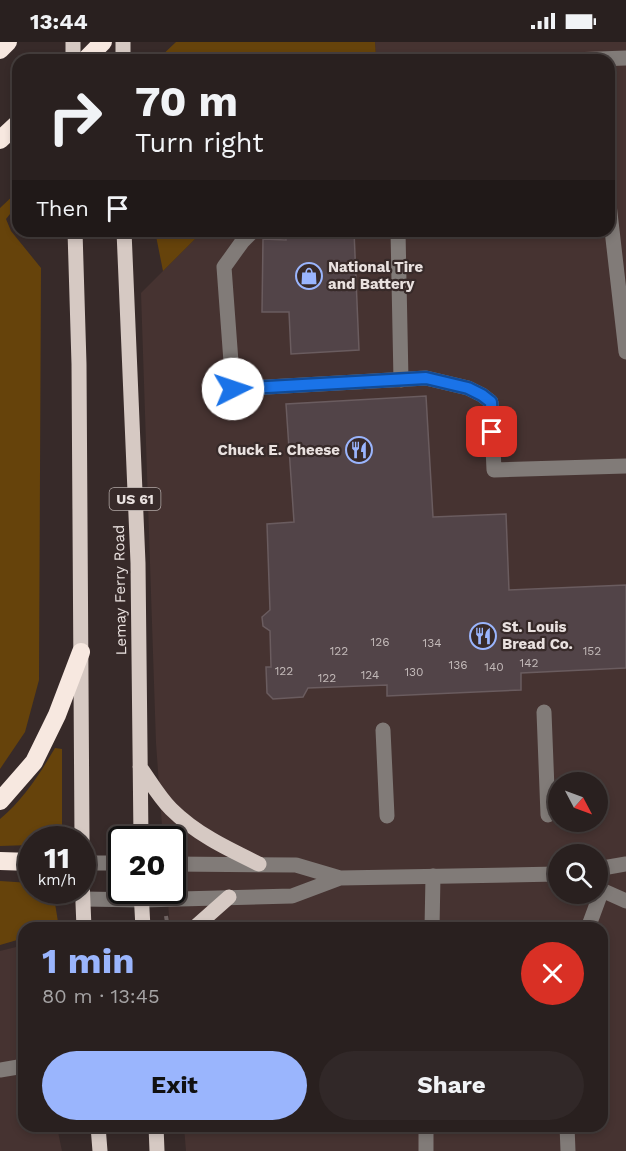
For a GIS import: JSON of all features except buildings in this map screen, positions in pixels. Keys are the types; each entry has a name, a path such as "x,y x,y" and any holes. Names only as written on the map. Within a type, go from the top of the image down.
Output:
{"highway":[{"path":"0,50 8,42"},
{"path":"91,54 104,42"},
{"path":"0,140 12,129"},
{"path":"0,801 34,762 57,715 81,651"},
{"path":"0,861 18,862"}],"main road":[{"path":"75,237 79,364 82,826"},
{"name":"Lemay Ferry Road","path":"124,237 138,563 141,826"},
{"path":"140,767 170,808 189,825 210,839 259,864"},
{"path":"201,922 229,897"},
{"path":"84,904 84,922"},
{"path":"142,904 143,922"},
{"path":"98,1132 100,1151"},
{"path":"156,1132 157,1151"}],"lane":[{"path":"247,237 224,267 233,389 426,378 461,386 482,395 491,402 494,470 626,466"},
{"path":"398,237 401,380"},
{"path":"613,237 626,352"},
{"path":"544,712 548,815"},
{"path":"383,729 387,816"},
{"path":"186,864 297,865 340,878 548,874"},
{"path":"608,867 626,864"},
{"path":"432,922 433,876"},
{"path":"186,896 292,896 340,878"},
{"path":"608,893 626,900"},
{"path":"590,922 595,904"},
{"path":"0,1070 18,1067"},
{"path":"426,1132 426,1151"},
{"path":"567,1132 568,1151"}],"path":[{"path":"166,913 167,922"}],"shaded area":[{"path":"176,42 375,42 376,54 163,54"},
{"path":"375,42 626,42 626,1151 186,1151 184,1132 608,1132 608,922 170,922 168,904 186,904 186,826 162,826 156,743 141,293 197,237 615,237 615,54 376,54"},
{"path":"12,197 12,212 6,219 12,237 16,237 41,268 39,680 25,732 0,769 0,208"},
{"path":"156,237 197,237 163,271"},
{"path":"55,748 62,749 62,826 18,826 18,845 0,846 0,819 24,795"},
{"path":"0,881 18,882 18,904 55,904 58,922 18,922 18,940 0,945"},
{"path":"18,946 18,1132 58,1132 62,1151 0,1151 0,951"}],"place":[{"name":"National Tire and Battery","path":"309,276"},
{"name":"Chuck E. Cheese","path":"359,450"},
{"name":"St. Louis Bread Co.","path":"483,636"}],"route":[{"path":"233,389 426,378 468,388 491,402 492,432"}]}
